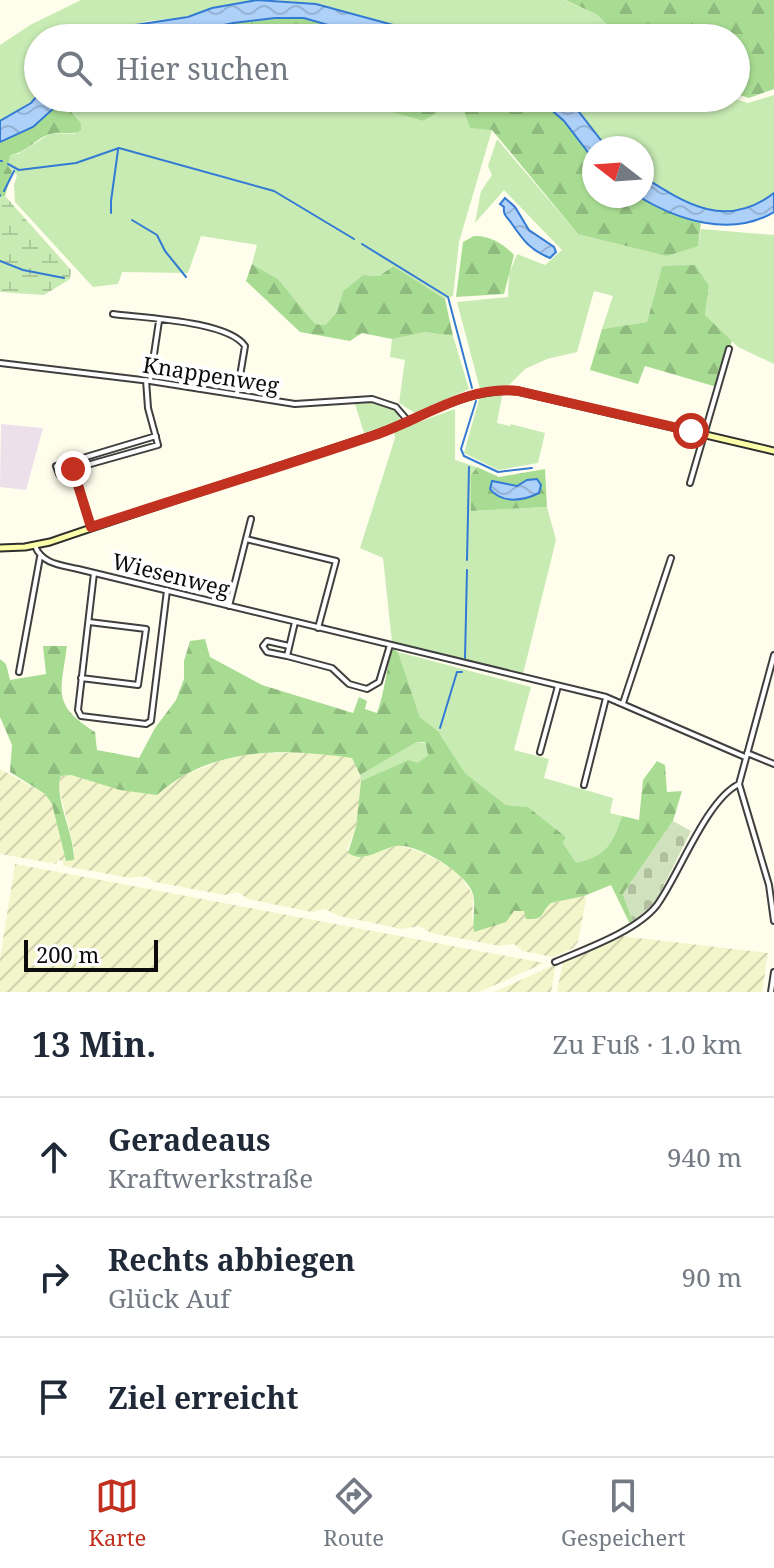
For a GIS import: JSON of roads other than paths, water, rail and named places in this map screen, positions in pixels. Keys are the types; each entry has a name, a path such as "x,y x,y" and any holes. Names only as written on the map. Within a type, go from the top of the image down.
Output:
{"main road":[{"path":"0,548 35,546 409,422 464,398 503,389 774,451"}],"street":[{"path":"113,314 217,328 239,338 245,346 237,394"},
{"path":"156,436 56,466 59,474 158,445 156,436 148,408 148,381 159,321"},
{"path":"690,483 729,349"},
{"name":"Knappenweg","path":"0,363 148,381 295,404 380,401 401,411 409,422"},
{"path":"141,440 143,448"},
{"path":"102,451 104,460"},
{"path":"70,462 91,527"},
{"path":"229,606 251,519"},
{"path":"246,539 336,561 318,628"},
{"path":"19,672 40,557 35,546"},
{"name":"Wiesenweg","path":"40,557 94,573 606,697 691,736 774,764"},
{"path":"623,703 671,558"},
{"path":"94,573 78,710 81,716 146,724 151,721 167,590"},
{"path":"81,678 138,685 146,629 89,622"},
{"path":"287,656 295,622"},
{"path":"289,646 267,641 263,646 267,652 332,668 349,684 367,689 379,682 390,645"},
{"path":"774,655 739,784 769,885 774,921"},
{"path":"540,752 558,686"},
{"path":"584,785 606,697"},
{"path":"555,962 613,936 644,918 656,907 699,832 729,789 739,784"},
{"path":"771,992 774,972"}],"water":[{"path":"257,0 316,4 390,24 325,24 304,18 275,18 229,24 142,24 188,17 212,8"},
{"path":"24,107 24,112 50,112 33,127 0,142 0,121"},
{"path":"554,112 579,112 598,136 582,136 582,144"},
{"path":"654,184 690,203 723,211 756,204 774,193 774,212 740,224 704,223 654,205"},
{"path":"505,198 515,207 529,230 554,247 556,252 550,258 532,248 520,235 500,204"},
{"path":"537,479 541,485 539,493 526,498 507,499 490,489 492,481 517,486"}],"waterway":[{"path":"8,164 19,170 76,163 119,148 274,191 354,239"},
{"path":"111,213 118,150"},
{"path":"4,191 14,171"},
{"path":"132,220 157,235 165,251 186,277"},
{"path":"362,244 448,297 472,388"},
{"path":"0,261 23,270 64,278"},
{"path":"476,401 461,449 464,456 498,472 532,468"},
{"path":"467,560 469,467"},
{"path":"465,658 467,570"},
{"path":"440,728 457,672 462,672"}]}
